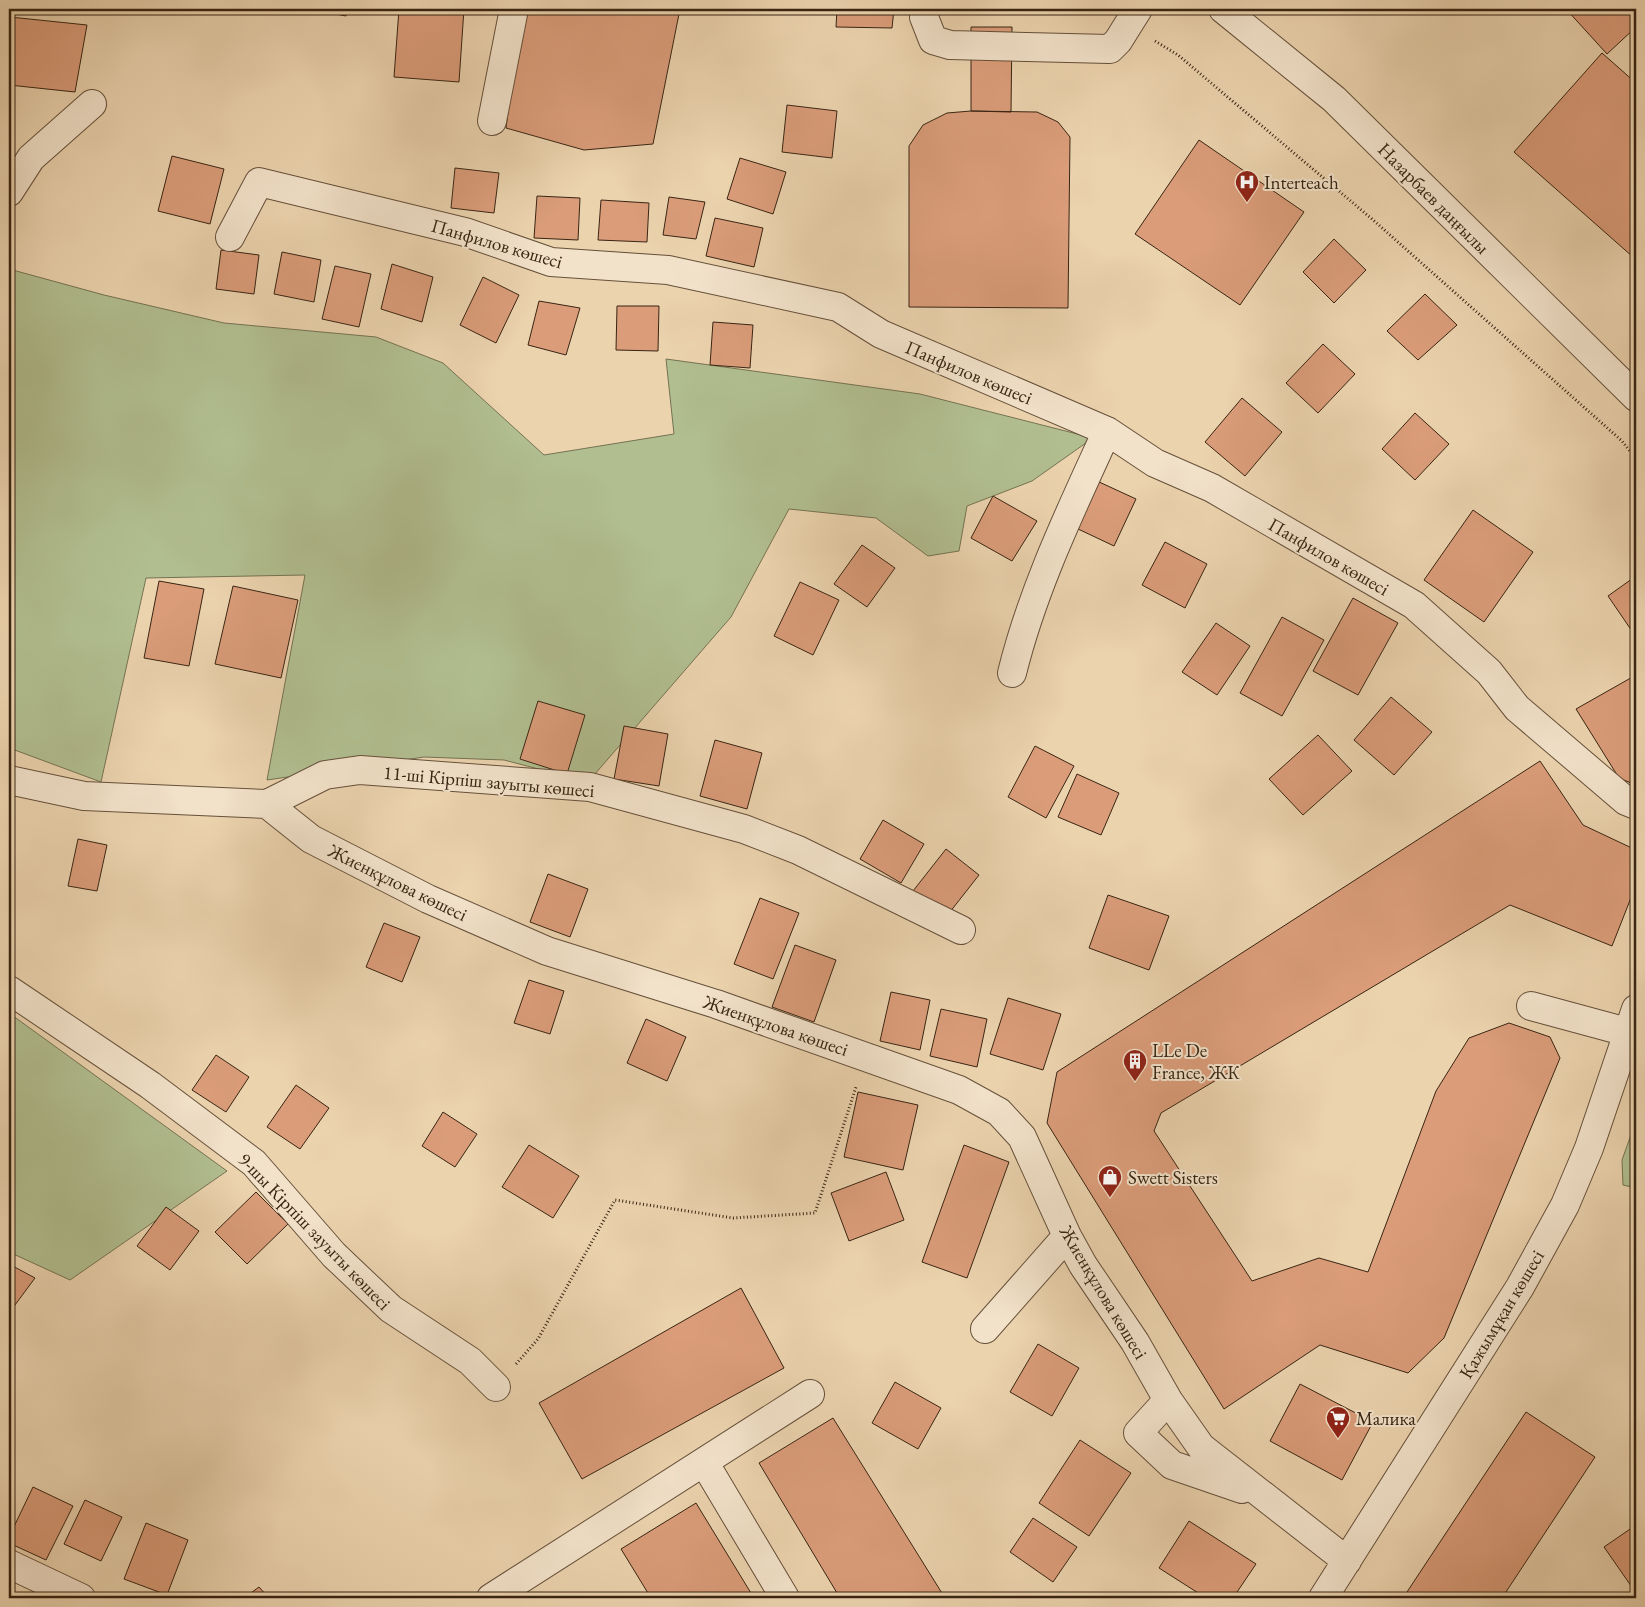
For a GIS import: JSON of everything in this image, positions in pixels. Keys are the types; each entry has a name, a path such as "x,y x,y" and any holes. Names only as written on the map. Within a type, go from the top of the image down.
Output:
{"street":[{"path":"492,121 514,9"},
{"path":"925,9 924,18 933,40 950,45 1110,48 1118,41 1133,17"},
{"name":"Назарбаев даңғылы","path":"1223,9 1334,99 1636,397"},
{"path":"9,192 31,158 92,104"},
{"name":"Панфилов көшесі","path":"230,237 259,182 465,232 551,262 668,270 838,307 882,334 1107,431 1154,463 1212,488 1414,605 1489,672 1518,708 1626,801 1636,805"},
{"path":"1612,374 1636,385"},
{"path":"1012,673 1034,598 1056,542 1107,431"},
{"name":"11-ші Кірпіш зауыты көшесі","path":"267,804 325,775 360,770 590,787 744,829 798,850 961,930"},
{"path":"9,780 84,796 267,804"},
{"name":"Жиенқұлова көшесі","path":"267,804 310,839 428,899 547,951 716,1004 959,1090 999,1112 1022,1138 1067,1236 1168,1400 1201,1447 1347,1561"},
{"name":"9-шы Кірпіш зауыты көшесі","path":"9,990 150,1085 254,1163 334,1255 391,1309 470,1361 496,1387"},
{"path":"1531,1006 1632,1020"},
{"name":"Қажымұқан көшесі","path":"1323,1598 1520,1286 1565,1206 1589,1148 1632,1020"},
{"path":"985,1329 1067,1236"},
{"path":"491,1598 810,1394"},
{"path":"1168,1400 1138,1433 1172,1464 1265,1497"},
{"path":"704,1462 785,1598"},
{"path":"9,1564 81,1598"}],"path":[{"path":"1133,17 1344,195 1614,434 1636,459"},
{"path":"496,1387 538,1339 614,1200 733,1218 815,1213 866,1057"}],"green space":[{"path":"9,269 104,295 224,323 376,337 443,363 544,455 674,434 666,359 920,394 1093,438 1032,481 967,506 959,551 928,556 876,518 789,509 731,617 588,782 504,760 424,757 267,780 305,575 146,578 101,782 12,749 9,715"},
{"path":"9,1013 227,1171 70,1280 9,1252"},
{"path":"1636,1121 1636,1188 1623,1185 1622,1160"}],"building":[{"path":"310,9 347,9 346,16"},
{"path":"399,9 464,9 459,82 394,77"},
{"path":"521,9 680,9 653,144 584,150 506,128"},
{"path":"837,9 894,9 892,28 836,27"},
{"path":"1566,9 1636,9 1636,27 1607,54"},
{"path":"10,17 87,25 75,92 9,85"},
{"path":"971,27 1012,27 1011,112 971,111"},
{"path":"1602,53 1636,83 1636,257 1633,257 1514,152"},
{"path":"787,105 837,111 832,158 782,152"},
{"path":"971,111 1037,112 1058,122 1070,137 1068,308 909,307 909,146 923,125 947,113"},
{"path":"1199,140 1304,212 1240,305 1135,234"},
{"path":"172,156 224,169 210,224 158,211"},
{"path":"740,158 786,172 773,214 727,199"},
{"path":"455,168 499,173 494,213 451,208"},
{"path":"537,196 580,198 578,240 534,238"},
{"path":"669,197 705,202 696,239 663,235"},
{"path":"601,200 649,203 647,242 598,240"},
{"path":"715,218 763,228 754,267 706,256"},
{"path":"1334,239 1366,270 1334,303 1303,272"},
{"path":"221,250 259,255 254,294 216,289"},
{"path":"282,252 321,260 314,302 274,294"},
{"path":"392,264 433,277 422,322 381,309"},
{"path":"335,266 371,274 359,327 322,319"},
{"path":"483,277 519,295 496,343 460,325"},
{"path":"1425,294 1457,325 1418,360 1387,331"},
{"path":"539,301 580,308 566,355 528,345"},
{"path":"617,306 659,306 658,351 616,350"},
{"path":"713,322 753,325 750,368 710,365"},
{"path":"1323,344 1355,374 1318,413 1286,383"},
{"path":"1242,398 1282,432 1245,476 1205,442"},
{"path":"1415,413 1449,444 1415,480 1382,449"},
{"path":"1097,481 1136,499 1114,546 1076,528"},
{"path":"993,496 1037,521 1012,561 971,538"},
{"path":"1473,510 1533,552 1484,622 1424,580"},
{"path":"1165,542 1207,564 1185,608 1142,585"},
{"path":"862,545 895,568 867,607 834,584"},
{"path":"1636,576 1636,637 1608,596"},
{"path":"159,581 204,589 189,666 144,658"},
{"path":"800,582 839,600 813,655 774,636"},
{"path":"233,586 298,600 281,678 215,664"},
{"path":"1353,598 1398,623 1358,695 1313,671"},
{"path":"1282,617 1324,640 1282,716 1240,693"},
{"path":"1216,623 1250,646 1217,695 1182,672"},
{"path":"1636,675 1636,785 1619,778 1576,709"},
{"path":"1391,697 1432,732 1394,775 1354,740"},
{"path":"538,701 585,715 567,774 520,759"},
{"path":"624,726 668,734 659,786 614,779"},
{"path":"1318,735 1352,771 1303,815 1269,779"},
{"path":"715,740 762,753 747,809 700,796"},
{"path":"1035,746 1074,766 1046,818 1008,797"},
{"name":"LLe De France, ЖК","path":"1540,761 1583,825 1636,850 1636,885 1612,946 1510,905 1161,1113 1154,1131 1252,1281 1319,1258 1368,1272 1436,1091 1469,1038 1509,1023 1550,1037 1560,1058 1444,1338 1408,1373 1320,1345 1224,1409 1047,1123 1057,1072"},
{"path":"1077,774 1119,793 1101,835 1058,817"},
{"path":"883,820 924,844 901,883 860,859"},
{"path":"78,839 107,845 97,891 68,886"},
{"path":"946,849 979,875 946,917 913,891"},
{"path":"548,874 588,889 570,937 530,922"},
{"path":"1108,895 1169,916 1149,970 1089,948"},
{"path":"760,898 799,913 773,979 734,964"},
{"path":"384,923 420,937 402,982 366,967"},
{"path":"795,945 836,960 814,1022 772,1007"},
{"path":"529,980 564,991 550,1034 514,1023"},
{"path":"891,992 930,1000 920,1050 880,1041"},
{"path":"1008,998 1061,1014 1043,1070 990,1054"},
{"path":"941,1009 987,1019 977,1067 930,1056"},
{"path":"646,1019 686,1037 667,1081 627,1063"},
{"path":"216,1055 249,1077 226,1112 192,1090"},
{"path":"296,1085 329,1108 300,1149 267,1127"},
{"path":"858,1092 918,1105 903,1170 844,1157"},
{"path":"443,1112 477,1134 455,1167 422,1146"},
{"path":"529,1145 579,1176 553,1218 502,1187"},
{"path":"964,1145 1009,1162 967,1278 922,1262"},
{"path":"886,1172 904,1220 849,1241 831,1193"},
{"path":"256,1192 288,1224 247,1264 215,1232"},
{"path":"166,1207 199,1231 170,1270 137,1246"},
{"path":"9,1264 35,1278 9,1313"},
{"path":"741,1288 784,1368 582,1479 539,1403"},
{"path":"1038,1344 1079,1368 1052,1416 1010,1392"},
{"path":"895,1382 941,1408 918,1449 872,1423"},
{"path":"1300,1384 1373,1422 1342,1480 1270,1441"},
{"path":"1526,1412 1595,1457 1502,1598 1403,1598"},
{"path":"833,1418 945,1598 840,1598 759,1463"},
{"path":"1080,1440 1131,1473 1089,1536 1039,1503"},
{"path":"33,1487 73,1506 46,1560 9,1543 9,1537"},
{"path":"85,1500 122,1517 101,1561 64,1544"},
{"path":"696,1503 754,1598 651,1598 621,1549"},
{"path":"1033,1518 1077,1547 1053,1582 1010,1552"},
{"path":"1189,1521 1256,1564 1233,1598 1206,1598 1159,1568"},
{"path":"146,1523 188,1540 167,1595 124,1579"},
{"path":"1636,1525 1636,1593 1604,1547"},
{"path":"259,1587 269,1598 244,1598"}],"place":[{"name":"Interteach","path":"1247,203"},
{"name":"LLe De France, ЖК","path":"1135,1082"},
{"name":"Swett Sisters","path":"1110,1198"},
{"name":"Малика","path":"1338,1439"}]}
